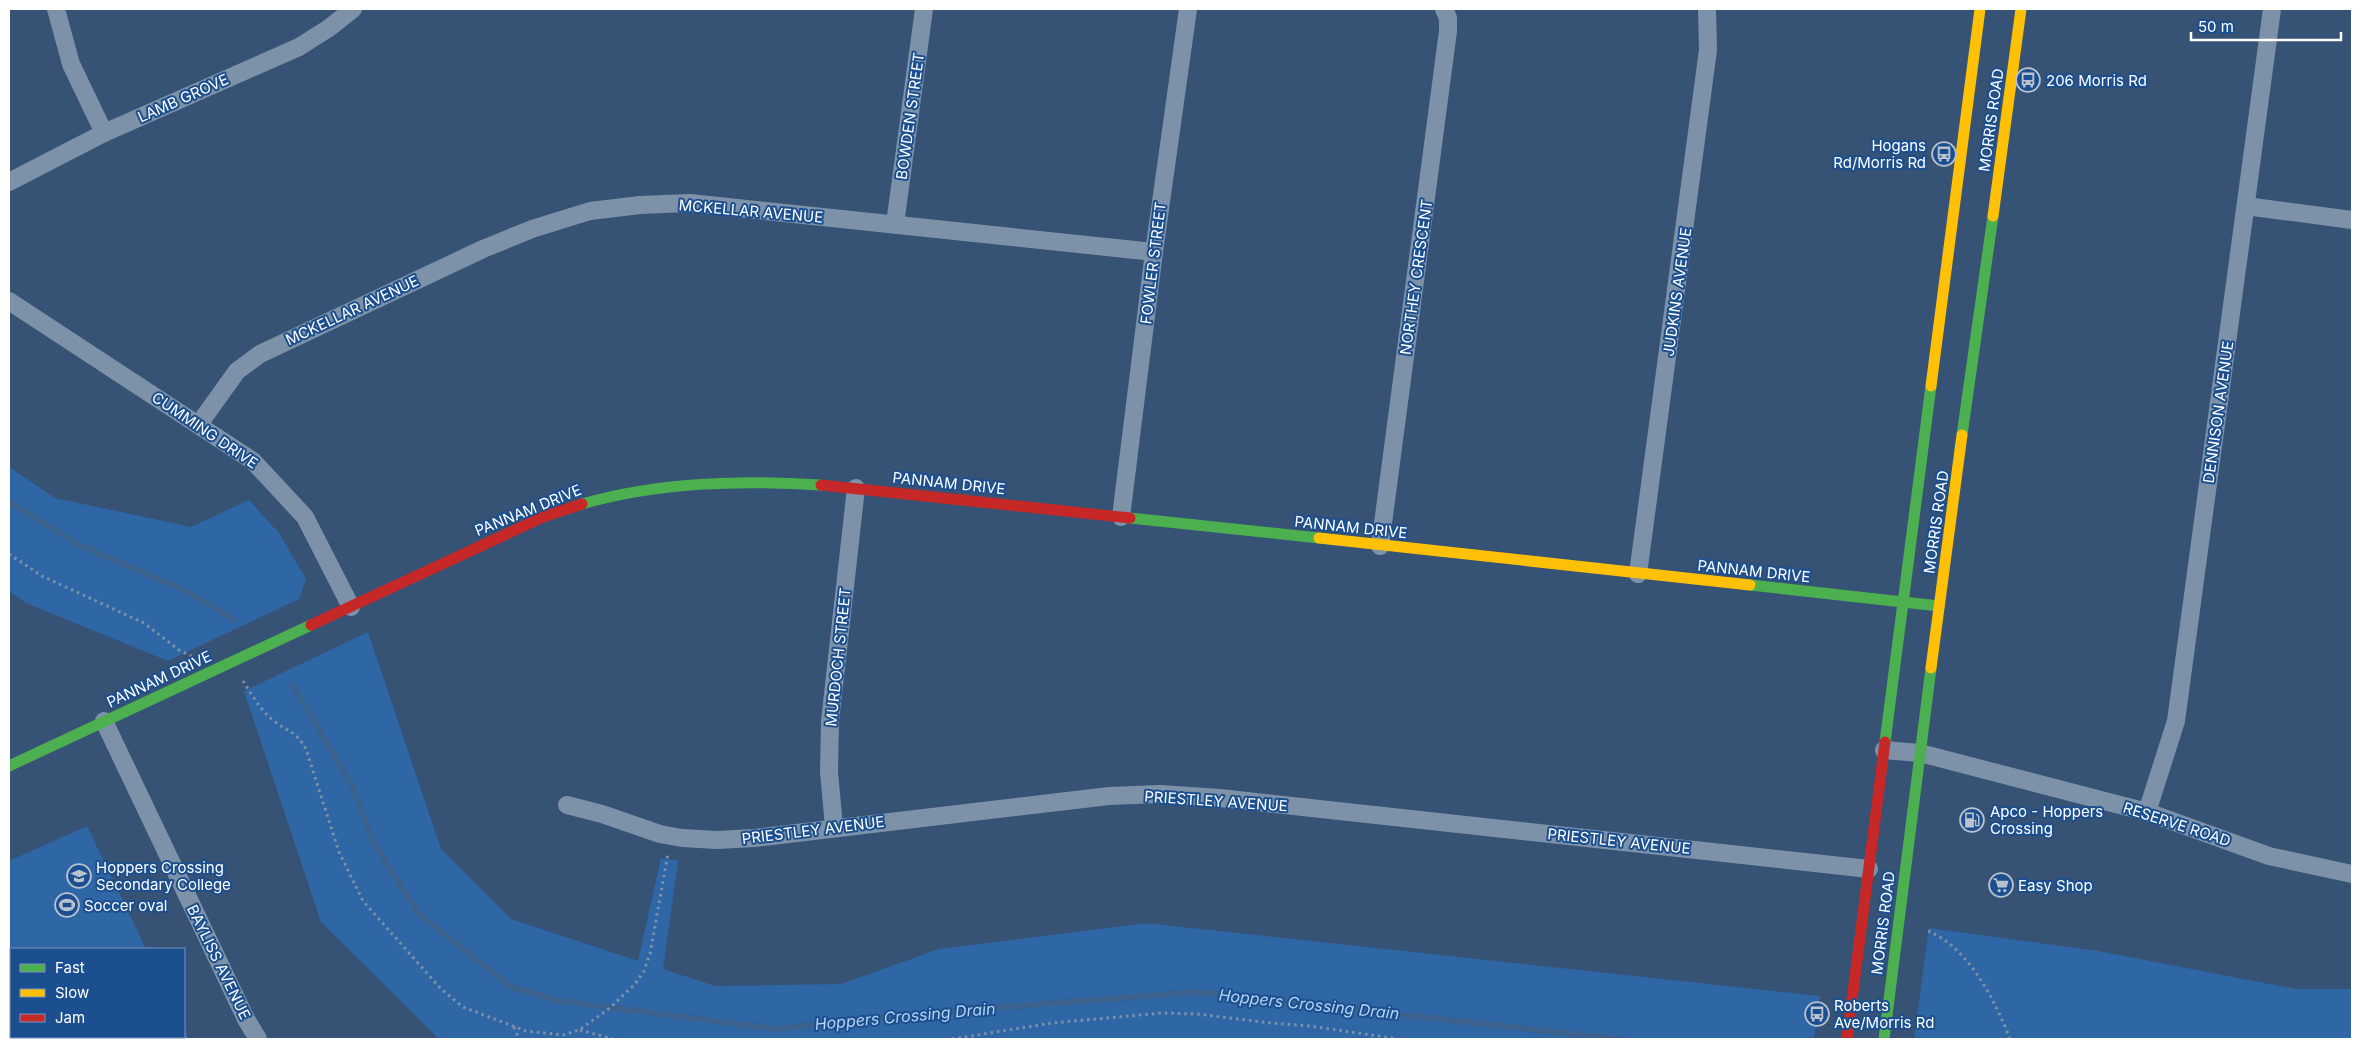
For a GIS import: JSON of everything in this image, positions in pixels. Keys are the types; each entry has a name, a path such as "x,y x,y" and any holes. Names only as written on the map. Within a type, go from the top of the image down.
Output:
{"street":[{"path":"56,9 71,64 104,133"},
{"name":"LAMB GROVE","path":"9,182 104,133 299,47 329,28 353,9"},
{"name":"BOWDEN STREET","path":"895,224 924,9"},
{"name":"FOWLER STREET","path":"1121,517 1154,252 1188,9"},
{"name":"NORTHEY CRESCENT","path":"1380,546 1448,31 1448,18 1444,9"},
{"name":"JUDKINS AVENUE","path":"1638,574 1707,60 1707,9"},
{"name":"MORRIS ROAD","path":"1847,1039 1980,9"},
{"name":"MORRIS ROAD","path":"1884,1039 1939,606 2021,9"},
{"name":"DENNISON AVENUE","path":"2147,812 2176,721 2272,9"},
{"name":"MCKELLAR AVENUE","path":"199,424 237,371 260,354 483,249 532,229 590,211 640,205 690,203 1154,252"},
{"path":"2246,206 2352,220"},
{"name":"CUMMING DRIVE","path":"9,302 199,424 253,461 305,517 351,606"},
{"name":"PANNAM DRIVE","path":"9,766 497,537 594,500 671,486 756,481 794,482 1939,606"},
{"name":"MURDOCH STREET","path":"834,827 829,772 830,722 856,488"},
{"name":"BAYLISS AVENUE","path":"104,721 246,1019 258,1039"},
{"name":"RESERVE ROAD","path":"1884,750 1920,753 2147,812 2268,856 2352,874"},
{"name":"PRIESTLEY AVENUE","path":"567,805 602,814 660,834 682,838 717,840 755,838 834,827 1109,796 1160,794 1220,798 1869,869"}],"path":[{"path":"9,554 42,576 144,624 179,650 222,666 243,681 264,712 275,722 299,736 306,749 339,852 364,901 441,989 463,1006 514,1027 543,1034 563,1035 579,1030 610,1008 644,971 650,954 668,853"},
{"path":"1928,931 1951,943 1964,957 1978,976 2010,1039"},
{"path":"952,1039 1052,1023 1162,1012 1197,1014 1271,1024 1310,1026 1398,1039"},
{"path":"514,1027 519,1039"},
{"path":"579,1030 613,1039"},
{"path":"558,1039 563,1035"}],"shaded area":[{"path":"9,467 55,498 191,527 249,500 279,533 306,579 299,599 168,661 26,603 9,591"},
{"path":"368,632 441,849 511,919 638,961 661,858 678,861 663,969 715,986 841,984 939,949 1139,924 1155,924 1820,996 1814,1039 435,1039 437,1037 321,922 244,691"},
{"name":"Soccer oval","path":"87,826 146,948 10,948 10,1002 9,861"},
{"path":"1929,928 2098,951 2296,989 2352,989 2352,1039 1914,1039"},
{"path":"185,1030 189,1039 28,1039 185,1038"}],"waterway":[{"name":"Hoppers Crossing Drain","path":"9,502 79,545 186,591 235,620"},
{"name":"Hoppers Crossing Drain","path":"293,686 352,785 374,844 419,914 511,987 560,1001 776,1029 926,1013 1197,992 1619,1039"}],"traffic: fast":[{"path":"1962,435 1993,216"},
{"path":"1885,742 1931,386"},
{"path":"582,504 640,491 700,484 791,483 821,485"},
{"path":"1130,518 1319,538"},
{"path":"1750,585 1939,606"},
{"path":"9,766 311,625"},
{"path":"1884,1039 1931,668"}],"traffic: slow":[{"path":"1931,386 1980,9"},
{"path":"1993,216 2021,9"},
{"path":"1931,668 1962,435"},
{"path":"1319,538 1750,585"}],"traffic: jam":[{"path":"821,485 1130,518"},
{"path":"311,625 543,517 582,504"},
{"path":"1847,1039 1885,742"}],"place":[{"name":"206 Morris Rd","path":"2028,80"},
{"name":"Hogans Rd/Morris Rd","path":"1944,154"},
{"name":"Apco - Hoppers Crossing","path":"1972,820"},
{"name":"Hoppers Crossing Secondary College","path":"79,876"},
{"name":"Easy Shop","path":"2001,885"},
{"name":"Soccer oval","path":"67,905"},
{"name":"Roberts Ave/Morris Rd","path":"1817,1014"}]}
